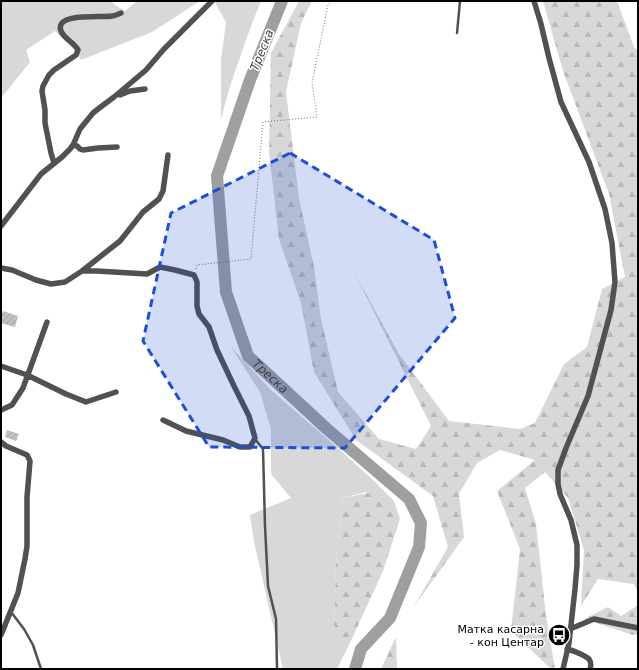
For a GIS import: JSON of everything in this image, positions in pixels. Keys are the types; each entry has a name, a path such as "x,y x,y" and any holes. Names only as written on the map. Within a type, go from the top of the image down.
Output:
{"street":[{"path":"1,226 41,174 68,152 80,129 93,114 146,70 212,1"},
{"path":"534,1 561,102 589,162 605,209 612,243 616,282 611,310 588,396 558,470 560,494 571,520 577,545 575,589 563,669"},
{"path":"54,163 50,153 45,123 45,110 42,91 43,86 49,75 76,55 78,50 63,34 60,30 60,26 66,19 113,16 121,13"},
{"path":"114,97 130,91 145,89"},
{"path":"73,145 83,150 117,147"},
{"path":"1,268 12,270 36,280 51,284 65,282 82,271 120,242 142,212 160,199 163,191 168,155"},
{"path":"82,271 146,274 160,267 194,275 197,282 197,306 199,314 209,327 217,350 249,416 255,438 250,447 240,447 223,440 186,431 163,420"},
{"path":"1,410 12,405 23,388 47,322"},
{"path":"1,366 28,375 86,402 116,392"},
{"path":"1,442 6,446 27,455 30,461 25,559 18,593 1,635"},
{"path":"570,629 594,619 638,628"},
{"path":"567,649 589,659 591,664 590,669"}],"lane":[{"path":"457,33 460,1"},
{"path":"255,438 263,449 268,586 276,619 277,669"},
{"path":"10,611 24,629 33,645 41,669"}],"path":[{"path":"198,265 251,259 263,122 318,117 312,83 328,5 331,1"}],"highlighted area":[{"path":"290,153 434,240 455,318 345,448 209,447 143,341 171,213"}],"green space":[{"path":"1,1 111,1 125,11 137,1 200,1 152,32 81,60 74,49 55,31 26,50 30,62 1,97"},
{"path":"214,1 261,1 234,74 221,120 221,60 226,22"},
{"path":"299,1 312,1 301,23 286,92 299,198 314,267 321,319 338,392 379,439 416,449 431,426 354,272 399,354 449,421 520,429 535,423 564,364 587,347 602,289 625,277 609,194 563,71 543,1 617,1 634,47 638,51 638,593 634,584 598,579 581,606 584,550 568,498 545,472 525,488 536,524 546,616 555,669 551,669 511,631 520,549 497,491 535,460 500,450 477,463 459,494 464,537 413,608 448,547 433,496 356,440 314,372 301,303 279,239 269,152 271,53"},
{"path":"231,347 272,391 339,449 394,501 400,519 366,492 342,498 336,564 334,631 349,645 337,669 283,669 254,542 250,515 291,498 271,474 271,429 260,392"},
{"path":"368,493 400,519 383,571 349,645 334,631 336,564 342,498"},
{"path":"638,605 638,634 633,635 584,619 608,607 621,616"},
{"path":"396,637 397,669 381,669"}],"building":[{"path":"3,311 18,316 15,327 1,323"},
{"path":"7,430 19,434 16,441 5,437"}],"waterway":[{"name":"Треска","path":"282,1 250,80 217,176 226,292 248,356 327,429 409,499 421,523 419,547 390,618 361,649 355,669"}],"place":[{"name":"Матка касарна - кон Центар","path":"559,635"}]}
